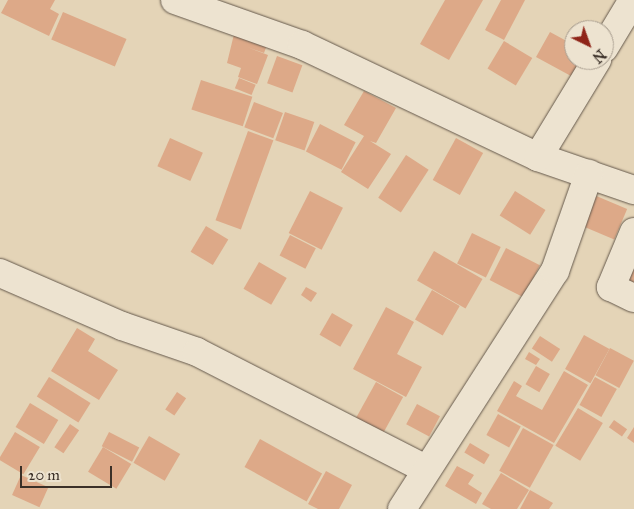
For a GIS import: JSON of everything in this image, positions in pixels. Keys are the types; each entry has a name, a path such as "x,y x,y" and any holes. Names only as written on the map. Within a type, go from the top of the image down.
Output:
{"street":[{"path":"175,0 302,45 538,157 634,190"},
{"path":"614,32 634,0"},
{"path":"538,157 591,70"},
{"path":"402,509 555,271 589,174"},
{"path":"634,232 611,287 634,298"},
{"path":"0,273 122,326 198,352 426,469"}],"building":[{"path":"8,0 55,0 50,9 59,14 49,36 1,13"},
{"path":"445,0 483,0 449,60 420,44"},
{"path":"501,0 525,0 504,40 485,30"},
{"path":"63,12 127,39 115,67 51,40"},
{"path":"235,30 268,42 264,53 247,47 268,55 257,84 238,77 241,68 227,63"},
{"path":"550,32 564,40 564,70 574,70 571,76 536,57"},
{"path":"504,41 532,58 516,85 488,68"},
{"path":"277,56 302,65 292,92 267,83"},
{"path":"239,78 256,85 252,95 235,88"},
{"path":"201,80 252,97 243,126 191,109"},
{"path":"364,91 396,108 376,143 370,141 391,154 368,189 341,172 364,136 344,125"},
{"path":"254,102 283,113 273,138 244,127"},
{"path":"285,112 314,122 305,150 275,140"},
{"path":"320,124 356,142 342,170 306,152"},
{"path":"248,131 273,140 241,230 216,220"},
{"path":"170,138 203,153 190,181 157,166"},
{"path":"456,138 483,153 460,195 433,180"},
{"path":"406,155 429,170 401,212 378,198"},
{"path":"310,191 343,208 322,250 289,233"},
{"path":"515,191 546,210 530,235 500,216"},
{"path":"594,195 627,209 614,239 581,225"},
{"path":"206,226 228,239 213,265 191,252"},
{"path":"472,233 501,247 486,278 457,264"},
{"path":"290,235 316,248 305,269 280,255"},
{"path":"506,248 540,265 524,297 490,280"},
{"path":"434,251 482,279 465,308 417,280"},
{"path":"259,262 287,278 271,305 244,289"},
{"path":"634,266 634,283 627,279"},
{"path":"306,287 317,293 311,302 301,295"},
{"path":"432,290 460,306 443,335 415,319"},
{"path":"386,307 414,322 397,354 422,367 406,397 353,369"},
{"path":"332,313 353,325 340,347 320,335"},
{"path":"77,328 95,339 88,351 118,370 99,400 51,371"},
{"path":"584,335 609,349 590,383 565,369"},
{"path":"540,336 560,349 552,362 532,349"},
{"path":"610,348 634,361 619,388 595,375"},
{"path":"529,352 540,359 536,365 525,359"},
{"path":"536,366 550,374 539,392 526,384"},
{"path":"564,371 588,385 554,443 497,411 514,381 522,386 516,396 542,410"},
{"path":"49,377 91,403 78,422 37,397"},
{"path":"595,377 617,389 601,417 579,405"},
{"path":"376,382 403,397 383,433 356,418"},
{"path":"177,392 186,398 174,416 165,409"},
{"path":"30,403 58,420 44,444 16,427"},
{"path":"417,404 440,416 429,437 406,424"},
{"path":"578,408 603,423 580,461 555,446"},
{"path":"498,414 521,427 509,448 486,435"},
{"path":"614,420 627,429 622,437 609,427"},
{"path":"70,424 79,430 63,453 54,447"},
{"path":"634,427 634,443 627,438"},
{"path":"523,428 554,445 530,488 499,471"},
{"path":"15,432 40,447 23,474 0,460 0,457"},
{"path":"109,432 139,447 132,462 102,446"},
{"path":"149,436 180,454 165,481 134,463"},
{"path":"260,439 322,473 307,501 244,467"},
{"path":"470,443 490,455 484,464 464,452"},
{"path":"103,447 131,464 116,489 88,472"},
{"path":"457,466 474,475 468,484 482,493 476,504 445,486"},
{"path":"326,471 352,485 339,509 318,509 308,504"},
{"path":"501,473 529,490 517,509 491,509 482,504"},
{"path":"21,475 48,487 39,507 12,495"},
{"path":"530,490 553,503 549,509 520,509"}]}
